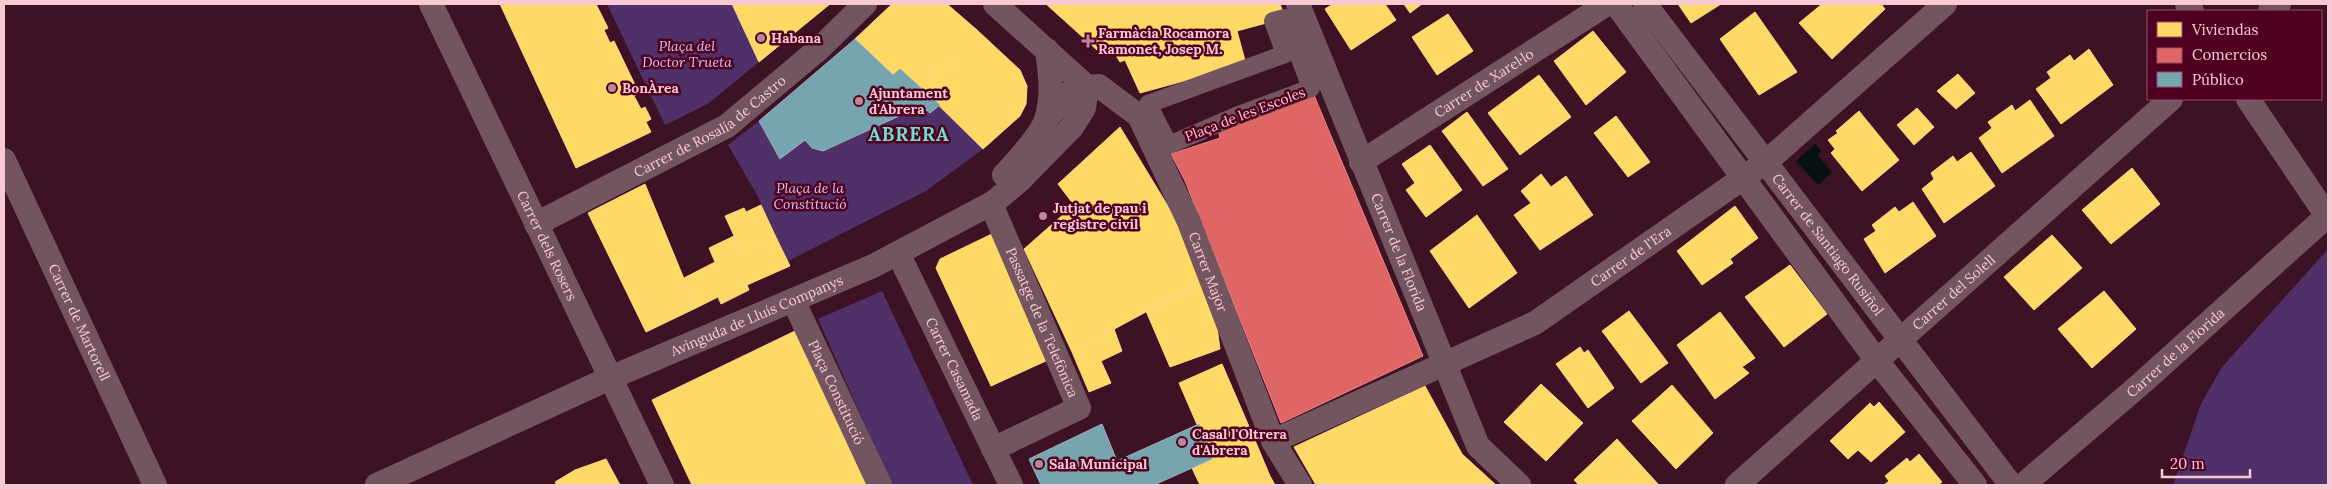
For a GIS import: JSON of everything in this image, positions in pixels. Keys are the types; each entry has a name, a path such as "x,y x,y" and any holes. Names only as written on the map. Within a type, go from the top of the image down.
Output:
{"street":[{"name":"Carrer dels Rosers","path":"431,4 662,485"},
{"name":"Carrer de Rosalía de Castro","path":"536,224 727,126 822,47 865,4"},
{"path":"995,4 1087,87"},
{"name":"Carrer de la Florida","path":"1298,4 1478,446 1519,485"},
{"name":"Carrer de Xarel·lo","path":"1361,162 1607,4"},
{"name":"Carrer de Santiago Rusiñol","path":"1616,4 1877,361 1975,485"},
{"name":"Carrer de Santiago Rusiñol","path":"1645,4 2011,485"},
{"name":"Carrer de l'Era","path":"1273,441 1535,323 1766,162 1945,4"},
{"name":"Plaça de les Escoles","path":"1285,18 1311,88 1236,116 1169,145 1148,104 1285,54 1274,21 1285,18"},
{"path":"1047,50 1051,81 1047,118"},
{"name":"Carrer Major","path":"1087,87 1099,86 1139,116 1189,222 1273,441 1300,485"},
{"path":"948,227 992,189 1023,154 1047,118 1069,92 1087,87"},
{"name":"Avinguda de Lluís Companys","path":"377,485 610,378 873,266 991,204 1019,181 1072,127 1084,108 1087,87"},
{"name":"Carrer del Solell","path":"1737,485 2170,100"},
{"name":"Carrer de la Florida","path":"2023,485 2143,382 2327,216 2249,100"},
{"name":"Carrer de Martorell","path":"4,160 155,485"},
{"name":"Passatge de la Telefònica","path":"991,204 1079,408 993,449"},
{"name":"Carrer Casamada","path":"898,253 1011,485"},
{"name":"Plaça Constitució","path":"794,300 880,485"}],"green space":[{"name":"Plaça del Doctor Trueta","path":"607,4 732,4 759,62 709,103 665,125"},
{"name":"Plaça de la Constitució","path":"940,105 983,149 926,191 788,261 757,195 728,145 759,121 781,159 805,140 812,148 823,151 921,106 930,113"},
{"path":"2328,249 2328,485 2173,485 2201,404 2222,367"},
{"path":"882,291 973,485 892,485 818,319"}],"shaded area":[{"path":"1815,144 1821,150 1818,156 1832,172 1818,185 1796,161"}],"building: Viviendas":[{"path":"500,4 596,4 608,28 604,30 610,43 614,41 639,93 634,96 641,109 645,107 651,119 646,122 651,132 576,168"},
{"path":"732,4 830,4 759,62"},
{"path":"892,4 947,4 977,30 950,57 957,64 947,73 941,67 920,87 900,69 893,75 855,39"},
{"path":"1046,4 1280,4 1285,18 1237,31 1246,64 1140,93 1125,60 1120,62 1110,46 1097,50"},
{"path":"1333,4 1385,4 1396,20 1351,50 1325,9"},
{"path":"1404,4 1422,4 1410,13"},
{"path":"1678,4 1721,4 1691,23"},
{"path":"1822,4 1881,4 1885,9 1832,59 1799,23"},
{"path":"1755,12 1797,72 1759,95 1720,39"},
{"path":"1448,14 1473,51 1437,75 1412,37"},
{"path":"977,30 1020,70 1027,86 1026,104 1020,116 983,149 920,87 941,67 947,73 957,64 950,57"},
{"path":"1593,31 1626,72 1586,105 1554,61"},
{"path":"2089,49 2113,85 2061,124 2036,89 2051,78 2047,72 2070,55 2074,61"},
{"path":"1958,74 1975,93 1956,109 1937,91"},
{"path":"1539,75 1571,117 1520,155 1488,113"},
{"path":"2030,100 2054,136 2002,173 1979,138 1992,128 1988,122 2012,105 2015,111"},
{"path":"1917,108 1934,127 1914,145 1897,125"},
{"path":"1859,111 1899,160 1862,191 1831,153 1835,149 1828,140 1838,133 1836,131"},
{"path":"1467,112 1508,169 1483,186 1442,131"},
{"path":"1616,116 1650,162 1628,177 1594,133"},
{"path":"1120,127 1177,221 1203,281 1072,352 1024,249 1074,205 1058,184"},
{"path":"1430,145 1462,190 1426,217 1406,190 1415,183 1402,164"},
{"path":"1971,152 1995,186 1944,223 1922,189 1934,179 1931,173 1953,156 1957,162"},
{"path":"2132,168 2160,204 2111,244 2082,210"},
{"path":"1541,174 1551,187 1566,176 1593,215 1540,250 1514,215 1531,203 1521,191"},
{"path":"645,184 696,308 646,332 588,213"},
{"path":"1913,202 1936,236 1885,273 1864,239 1876,231 1872,225 1895,207 1899,212"},
{"path":"761,205 775,235 742,253 725,216 744,208 746,212"},
{"path":"1735,206 1758,238 1730,259 1733,263 1702,285 1677,251"},
{"path":"1477,215 1517,273 1469,308 1430,251"},
{"path":"996,232 1048,360 991,386 936,268 940,259"},
{"path":"775,235 790,266 747,285 749,290 721,304 718,297 696,308 684,278 715,262 709,248 734,236 742,253"},
{"path":"2052,235 2082,268 2034,310 2004,277"},
{"path":"1790,265 1827,314 1784,347 1745,297"},
{"path":"1203,281 1216,319 1220,349 1170,367 1146,311"},
{"path":"2104,291 2136,329 2092,368 2058,329"},
{"path":"1629,311 1668,363 1641,383 1602,331"},
{"path":"1720,312 1755,358 1742,367 1749,373 1715,399 1677,345"},
{"path":"1114,329 1122,351 1101,361 1111,383 1089,392 1072,352"},
{"path":"795,331 866,485 692,485 652,400"},
{"path":"1580,347 1584,353 1588,350 1614,388 1588,408 1556,364"},
{"path":"1222,364 1254,438 1212,459 1179,383"},
{"path":"1541,384 1583,423 1546,461 1504,422"},
{"path":"1672,385 1713,433 1676,469 1632,421"},
{"path":"1425,386 1462,454 1496,485 1316,485 1294,447"},
{"path":"1879,402 1905,432 1871,462 1858,450 1848,459 1830,441 1870,403 1874,407"},
{"path":"1254,438 1270,476 1249,485 1200,485 1192,468"},
{"path":"1617,439 1657,485 1579,485 1574,480"},
{"path":"1919,454 1942,482 1938,485 1884,485 1889,481 1885,476 1907,458 1910,462"},
{"path":"606,459 620,485 557,485 555,482 575,470"},
{"path":"1270,476 1275,485 1249,485"}],"building: Comercios":[{"path":"1311,88 1423,356 1281,423 1185,181 1171,154 1220,138 1217,124"}],"building: Público":[{"name":"Ajuntament d'Abrera","path":"855,39 893,75 900,69 940,105 930,113 921,106 823,151 812,148 805,140 780,159 759,121"},
{"name":"Casal l'Oltrera d'Abrera","path":"1102,424 1117,461 1199,424 1212,459 1154,485 1041,485 1029,459"}],"place":[{"name":"Habana","path":"761,38"},
{"name":"Farmàcia Rocamora Ramonet, Josep M.","path":"1088,41"},
{"name":"BonÀrea","path":"612,88"},
{"name":"Ajuntament d'Abrera","path":"859,101"},
{"name":"Jutjat de pau i registre civil","path":"1043,216"},
{"name":"Casal l'Oltrera d'Abrera","path":"1182,442"},
{"name":"Sala Municipal","path":"1039,464"}],"district":[{"name":"ABRERA","path":"909,134"}]}
